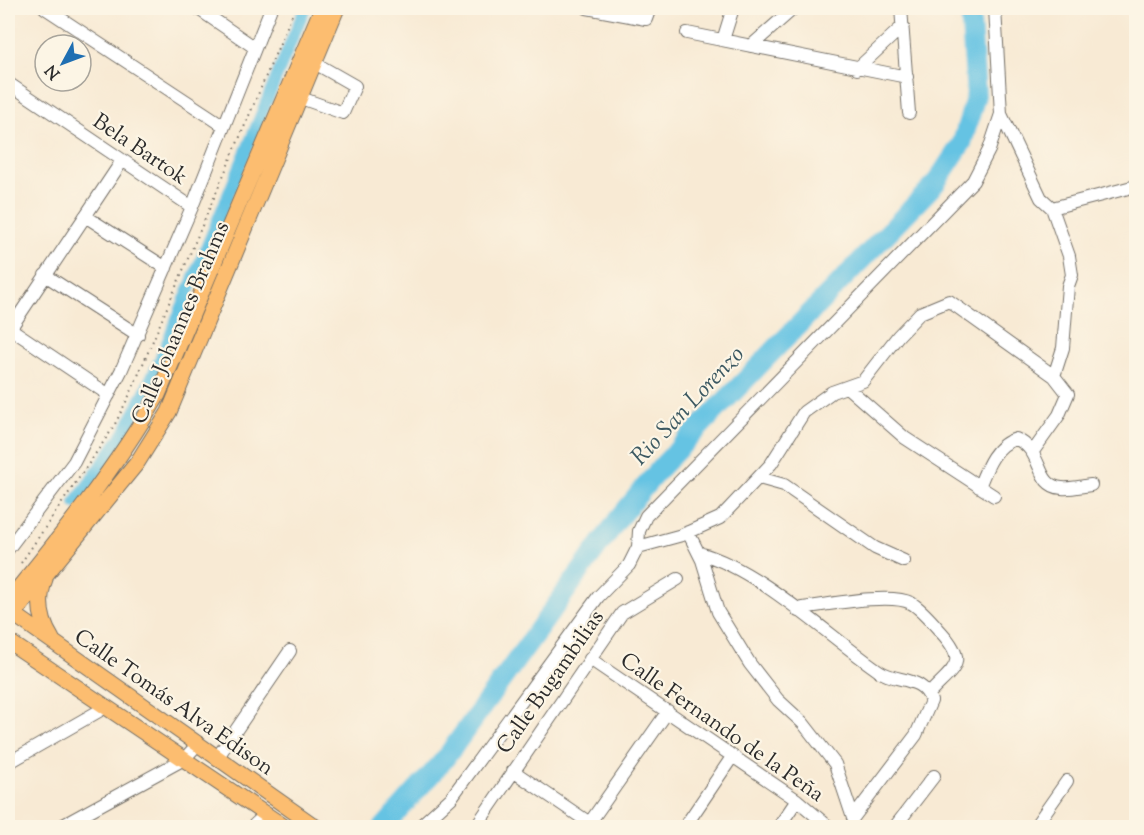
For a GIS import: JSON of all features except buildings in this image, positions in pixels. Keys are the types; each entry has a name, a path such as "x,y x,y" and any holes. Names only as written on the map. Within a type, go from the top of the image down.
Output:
{"main road":[{"name":"Calle Johannes Brahms","path":"9,612 136,433 158,395 322,8"},
{"name":"Calle Johannes Brahms","path":"9,612 46,576 136,464 169,412 298,97 337,8"},
{"path":"46,576 41,594 41,613 47,631 58,646"},
{"name":"Calle Tomás Alva Edison","path":"9,612 317,828"},
{"name":"Calle Tomás Alva Edison","path":"8,641 286,828"}],"street":[{"path":"45,8 224,126"},
{"path":"197,8 254,47"},
{"name":"Calle Johannes Brahms","path":"8,549 74,462 109,395 138,335 192,207 271,8"},
{"path":"587,8 648,13"},
{"path":"723,40 733,8"},
{"path":"751,46 794,8"},
{"path":"901,8 909,113"},
{"path":"418,828 451,798 598,597 629,565 638,547 639,531 646,516 973,181 989,150 1001,114 995,8"},
{"path":"857,69 903,26"},
{"path":"687,33 857,69 907,77"},
{"path":"298,97 343,113 355,86 313,62"},
{"name":"Bela Bartok","path":"9,87 192,207"},
{"path":"1001,114 1041,198 1052,208 1069,256 1072,275 1068,286 1063,348 1054,376"},
{"path":"109,395 8,329 122,161"},
{"path":"1052,208 1137,186"},
{"path":"85,216 166,268"},
{"path":"45,275 138,335"},
{"path":"638,547 688,532 720,518 771,464 804,412 832,392 862,381 898,336 920,313 949,301 1054,376 1068,394 1059,416 1034,450"},
{"path":"848,388 905,438 994,496"},
{"path":"979,487 992,460 1008,441 1016,439 1034,450 1040,473 1049,483 1061,488 1091,485"},
{"path":"759,478 784,485 875,548 904,561"},
{"path":"688,532 699,553 718,612 750,664 778,700 803,723 835,764 853,818 916,735 932,701 929,694 920,684 882,674 734,566 699,553"},
{"name":"Calle Bugambilias","path":"475,828 622,613 678,579"},
{"path":"798,611 802,608 874,599 911,602 952,644 958,654 956,665 929,694"},
{"path":"217,758 290,651"},
{"name":"Calle Fernando de la Peña","path":"590,659 797,800 830,828"},
{"path":"8,763 106,707"},
{"path":"513,771 591,826 668,711"},
{"path":"58,828 184,759 197,745"},
{"path":"684,828 732,757"},
{"path":"894,828 934,776"},
{"path":"1034,828 1067,781"},
{"path":"778,828 797,800"},
{"path":"251,828 266,814"}],"path":[{"path":"18,567 113,428 131,392 295,8"}],"waterway":[{"path":"75,503 126,430 160,360 305,8"},
{"name":"Rio San Lorenzo","path":"383,828 444,760 619,518 661,467 935,184 962,143 976,95 970,8"}]}
